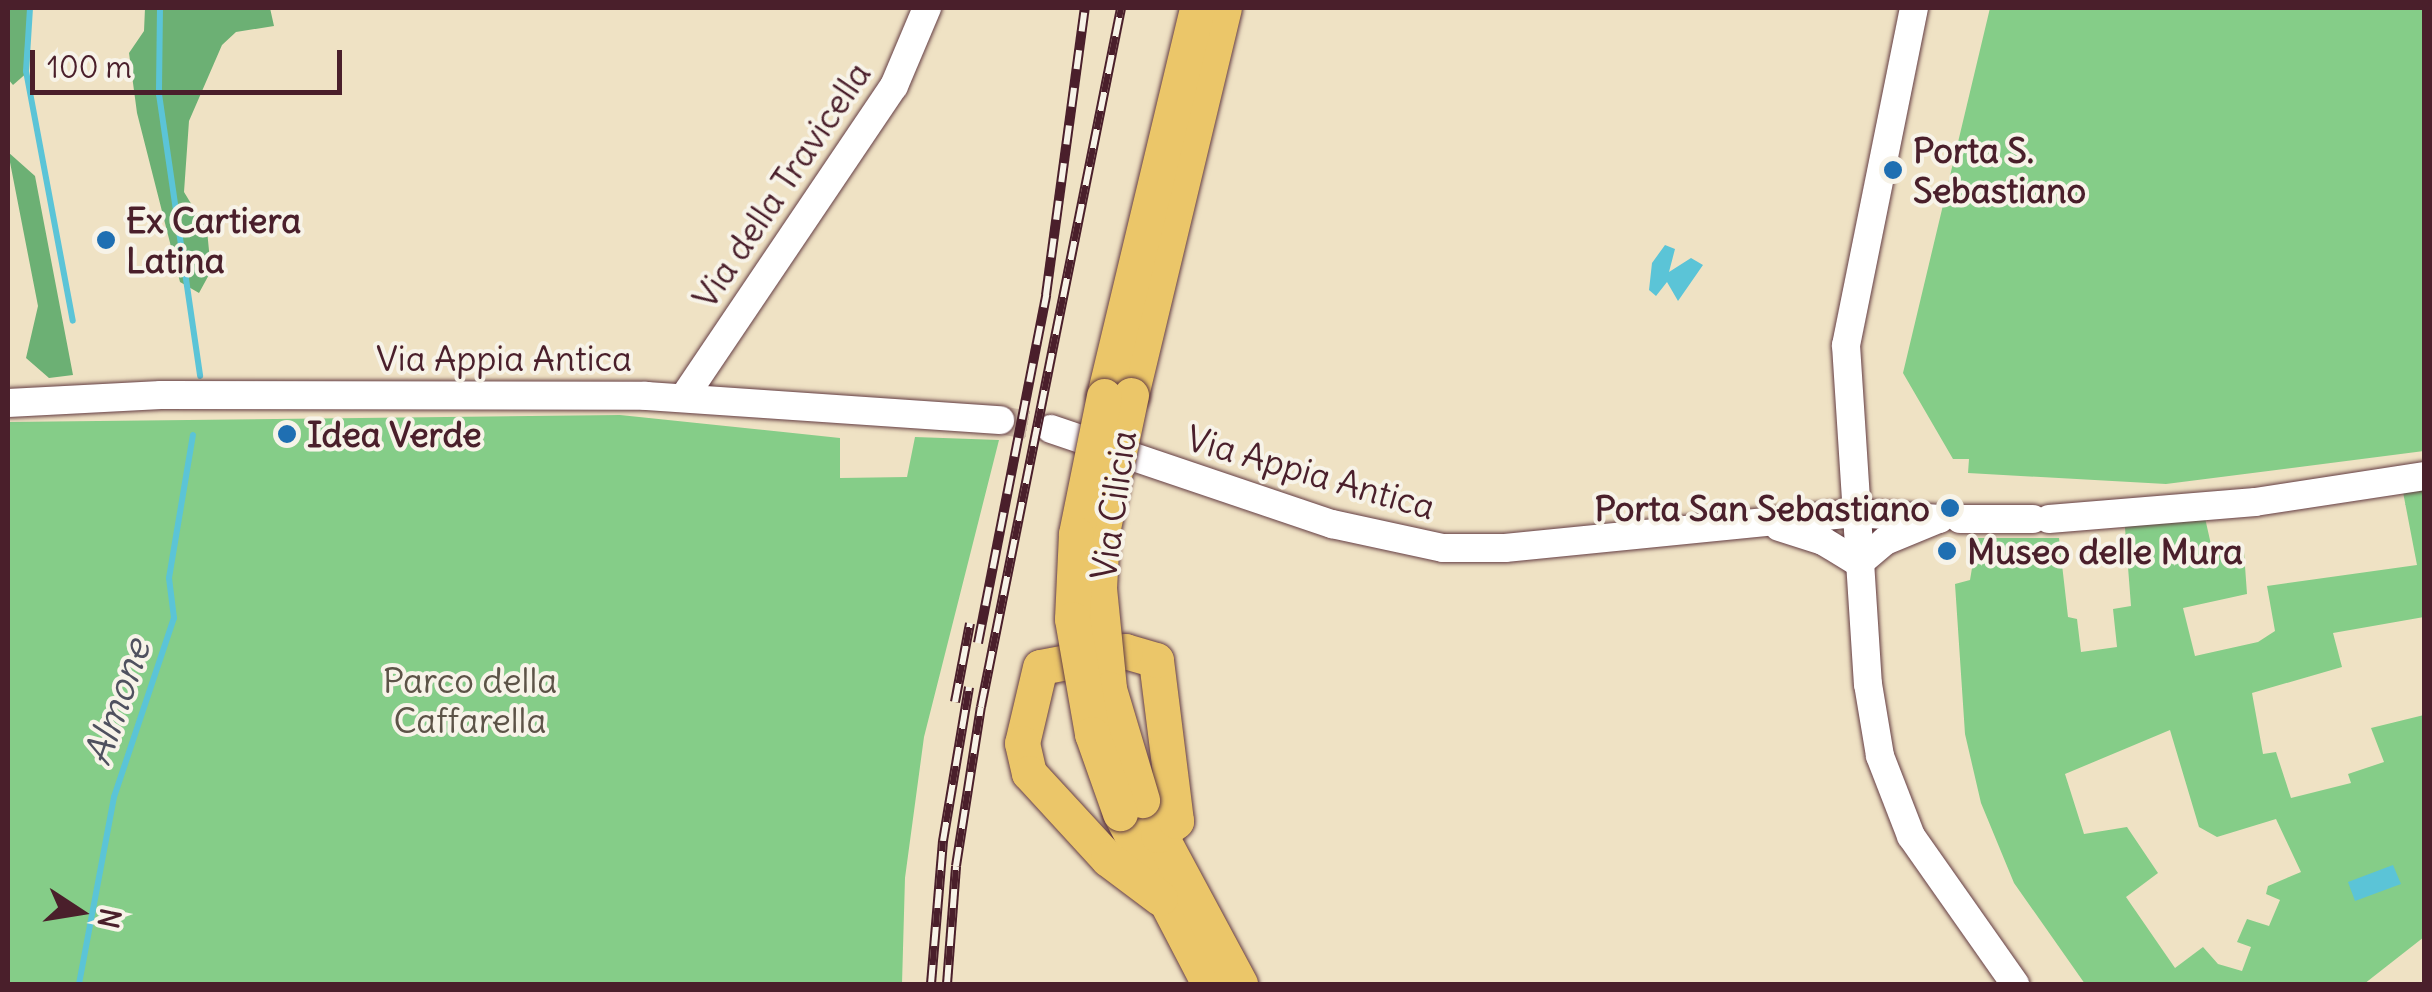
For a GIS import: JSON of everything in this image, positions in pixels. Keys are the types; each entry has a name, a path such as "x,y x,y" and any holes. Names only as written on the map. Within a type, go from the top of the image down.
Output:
{"main road":[{"name":"Via Cilicia","path":"1117,395 1197,8"},
{"name":"Via Cilicia","path":"1209,984 1160,898 1131,806 1092,734 1072,619 1076,534 1224,8"},
{"path":"1158,835 1176,821 1160,664 1148,654 1126,651 1040,667 1022,743 1029,773 1108,859 1160,898"},
{"name":"Via Cilicia","path":"1131,806 1158,835 1240,984"}],"street":[{"name":"Via della Travicella","path":"684,397 894,86 927,8"},
{"path":"1914,8 1848,327 1870,708 1887,779 1920,852 2015,984"},
{"name":"Via Appia Antica","path":"8,403 161,394 684,397 1000,420"},
{"name":"Via Appia Antica","path":"1051,429 1332,524 1436,547 1505,548 1856,513 2041,519 2255,502 2424,476"},
{"path":"1859,563 1885,541 1950,519"},
{"path":"1764,523 1823,541 1859,563"}],"green space":[{"path":"8,8 31,8 29,71 13,85 8,79"},
{"path":"145,8 270,8 274,26 236,32 222,45 189,121 184,192 207,230 211,271 199,293 180,282 137,113 129,53 144,31"},
{"path":"1990,8 2424,8 2424,451 2166,484 1968,473 1969,459 1953,459 1903,373"},
{"path":"8,152 35,176 73,375 49,378 26,358 38,306"},
{"name":"Parco della Caffarella","path":"620,415 840,438 840,478 907,477 915,437 999,440 924,737 905,878 902,984 8,984 8,422"},
{"path":"2424,487 2424,617 2333,633 2342,667 2252,693 2263,754 2276,752 2291,798 2351,783 2348,774 2384,762 2371,728 2424,715 2424,937 2364,984 2085,984 2014,883 1981,803 1965,734 1955,584 1970,580 1977,538 2059,538 2068,617 2077,619 2081,652 2117,647 2113,609 2131,606 2124,515 2203,509 2212,549 2244,552 2247,594 2183,608 2195,656 2258,642 2275,631 2267,586 2417,565 2403,492","holes":["2170,730 2199,827 2217,837 2276,819 2301,872 2268,886 2266,894 2280,900 2269,926 2247,919 2237,942 2251,947 2242,971 2218,964 2203,947 2175,968 2126,897 2158,873 2127,827 2084,834 2065,774"]}],"water":[{"path":"1665,245 1675,249 1669,272 1691,258 1703,265 1678,301 1667,282 1656,296 1649,290 1652,263"},
{"path":"2393,865 2401,884 2355,901 2348,882"}],"waterway":[{"path":"30,8 26,71 73,321"},
{"name":"Almone","path":"160,8 159,94 200,376"},
{"name":"Almone","path":"79,984 114,797 174,618 169,578 193,435"}],"tunnel":[{"path":"1000,420 1051,429"}],"railway":[{"path":"978,643 1046,295 1085,8"},
{"path":"947,984 956,866 981,707 1121,8"},
{"path":"955,702 970,623"},
{"path":"931,984 943,841 969,687"}],"place":[{"name":"Porta S. Sebastiano","path":"1893,170"},
{"name":"Ex Cartiera Latina","path":"106,240"},
{"name":"Idea Verde","path":"287,434"},
{"name":"Porta San Sebastiano","path":"1950,508"},
{"name":"Museo delle Mura","path":"1947,551"}]}
